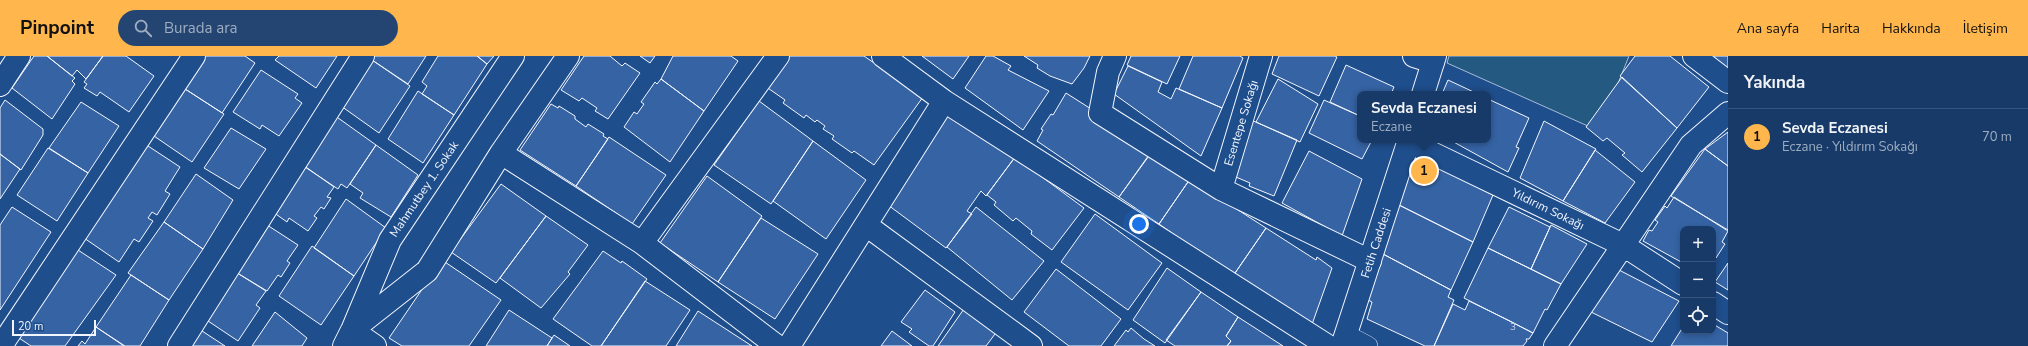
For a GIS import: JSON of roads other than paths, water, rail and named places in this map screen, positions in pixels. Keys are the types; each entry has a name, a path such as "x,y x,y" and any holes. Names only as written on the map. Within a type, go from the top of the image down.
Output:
{"street":[{"path":"0,85 20,56"},
{"path":"1,346 194,56"},
{"path":"179,346 363,56"},
{"name":"Mahmutbey 1. Sokak","path":"348,338 390,240 513,56"},
{"path":"348,338 427,271 501,153 568,56"},
{"path":"642,243 778,56"},
{"path":"883,56 944,101 1339,342 1368,346"},
{"path":"1115,56 1108,72 1100,113 1221,189 1370,261"},
{"name":"Esentepe Sokağı","path":"1221,189 1261,56"},
{"path":"1694,56 1728,82"},
{"path":"1423,91 1427,58"},
{"path":"790,346 944,101"},
{"path":"1555,346 1691,145 1728,114"},
{"name":"Fetih Caddesi","path":"1339,342 1370,261 1408,143"},
{"name":"Yıldırım Sokağı","path":"1413,143 1623,245 1680,282"},
{"path":"501,153 642,243 777,346"},
{"path":"866,225 1031,346"},
{"path":"1716,306 1728,313"},
{"path":"348,338 375,346"}],"place":[{"name":"Sevda Eczanesi","path":"1424,171"}]}
